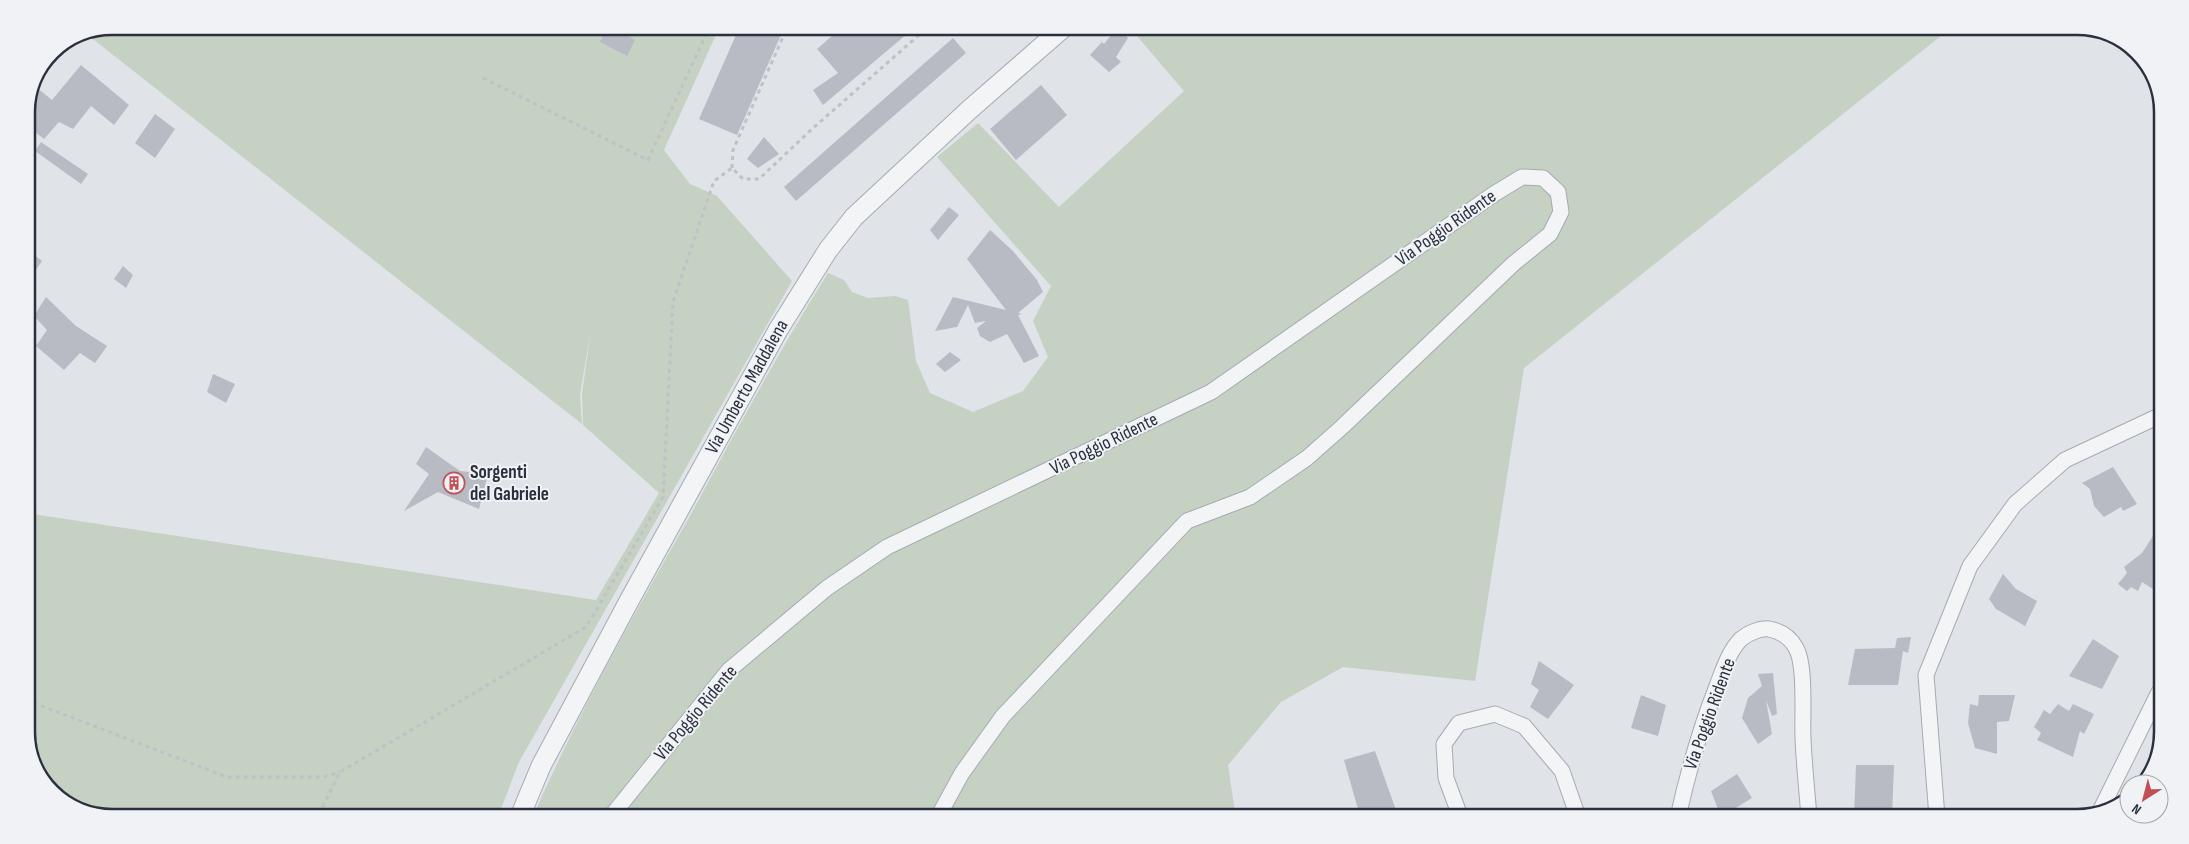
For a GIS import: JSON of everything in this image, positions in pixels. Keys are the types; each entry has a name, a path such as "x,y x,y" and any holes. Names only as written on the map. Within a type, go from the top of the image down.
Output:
{"street":[{"name":"Via Umberto Maddalena","path":"523,809 541,766 638,583 778,330 828,250 854,217 969,110 1055,35"},
{"name":"Via Poggio Ridente","path":"616,809 729,670 827,588 887,548 1211,392 1486,200 1522,177 1543,178 1558,192 1561,212 1550,234 1513,264 1307,458 1250,496 1187,521 1003,716 962,772 942,809"},
{"path":"1936,809 1926,675 1970,566 2015,504 2065,460 2154,418"},
{"name":"Via Poggio Ridente","path":"1680,809 1687,777 1708,709 1725,664 1742,639 1752,632 1764,628 1781,633 1789,638 1796,648 1801,661 1803,738 1808,809"},
{"path":"2104,804 2154,700"},
{"path":"1457,809 1446,778 1444,744 1459,723 1495,714 1524,726 1562,771 1575,809"}],"path":[{"path":"483,78 648,160 706,35"},
{"path":"732,168 733,150 785,35"},
{"path":"732,168 744,179 758,179 919,35"},
{"path":"35,703 226,777 324,777 340,772 586,626 663,497 673,302 714,181 732,168"},
{"path":"322,809 340,772"}],"green space":[{"path":"112,35 716,35 664,150 690,184 717,196 792,281 519,762 501,809 97,808 69,796 61,790 45,770 36,747 35,737 35,514 596,600 659,493 583,425 582,394 591,330 580,394 582,424 92,38"},
{"path":"1136,35 1942,35 1524,368 1475,681 1343,667 1281,702 1228,765 1235,809 536,809 587,703 626,630 773,366 828,273 844,280 852,292 868,298 895,296 908,300 916,361 930,393 973,412 1023,391 1048,357 1033,321 1051,286 937,157 978,123 1059,207 1184,91"}],"building":[{"path":"603,35 626,35 635,40 627,56 600,42"},
{"path":"736,35 781,35 737,135 699,119"},
{"path":"833,35 906,35 823,105 813,90 838,73 817,49"},
{"path":"1111,35 1126,35 1128,38 1116,57 1121,62 1109,72 1090,55 1102,42 1104,44"},
{"path":"953,38 966,53 796,201 784,187"},
{"path":"81,65 129,105 114,125 91,106 73,129 59,122 44,139 35,132 36,97 39,89 52,100"},
{"path":"1041,85 1067,115 1016,160 990,129"},
{"path":"155,114 175,129 155,158 135,143"},
{"path":"764,137 779,154 758,168 747,159"},
{"path":"41,142 88,174 81,184 35,151"},
{"path":"949,207 959,215 938,240 930,230"},
{"path":"990,230 1013,251 1037,280 1043,292 1018,313 1022,314 1018,315 1039,356 1024,363 1007,334 990,342 980,336 977,328 986,321 975,323 968,305 957,327 935,331 953,297 1006,310 967,259"},
{"path":"35,255 42,261 35,271"},
{"path":"123,266 133,275 126,288 114,279"},
{"path":"46,297 76,326 107,346 95,363 80,353 64,370 36,346 47,330 35,317"},
{"path":"950,352 961,360 945,372 936,364"},
{"path":"213,374 235,384 226,403 207,392"},
{"name":"Sorgenti del Gabriele","path":"426,447 460,471 488,474 479,509 438,492 404,511 429,474 416,464"},
{"path":"2113,467 2137,504 2123,511 2121,507 2104,517 2094,506 2090,489 2082,483"},
{"path":"2154,534 2154,590 2142,582 2138,591 2131,587 2127,591 2118,584 2127,573 2124,567 2142,553"},
{"path":"2003,574 2016,589 2037,601 2025,626 1996,609 1989,599"},
{"path":"1911,637 1908,653 1903,651 1898,685 1848,685 1855,649 1895,648 1897,638"},
{"path":"2093,639 2119,656 2102,689 2069,676"},
{"path":"1539,661 1574,685 1548,719 1530,707 1539,690 1531,684"},
{"path":"1773,673 1777,714 1772,716 1766,700 1772,734 1758,744 1742,718 1748,698 1762,686 1758,674"},
{"path":"1641,695 1666,705 1658,736 1631,728"},
{"path":"1979,695 2015,695 2009,721 1997,722 1997,754 1975,748 1968,723 1970,704 1978,706"},
{"path":"2058,704 2069,711 2073,704 2094,714 2084,734 2080,731 2073,757 2037,740 2041,733 2034,727 2044,710 2050,714"},
{"path":"1375,751 1396,809 1358,809 1344,760"},
{"path":"1856,765 1894,765 1892,809 1854,809"},
{"path":"1737,774 1752,798 1734,809 1718,809 1711,791"}],"place":[{"name":"Sorgenti del Gabriele","path":"454,483"}]}
